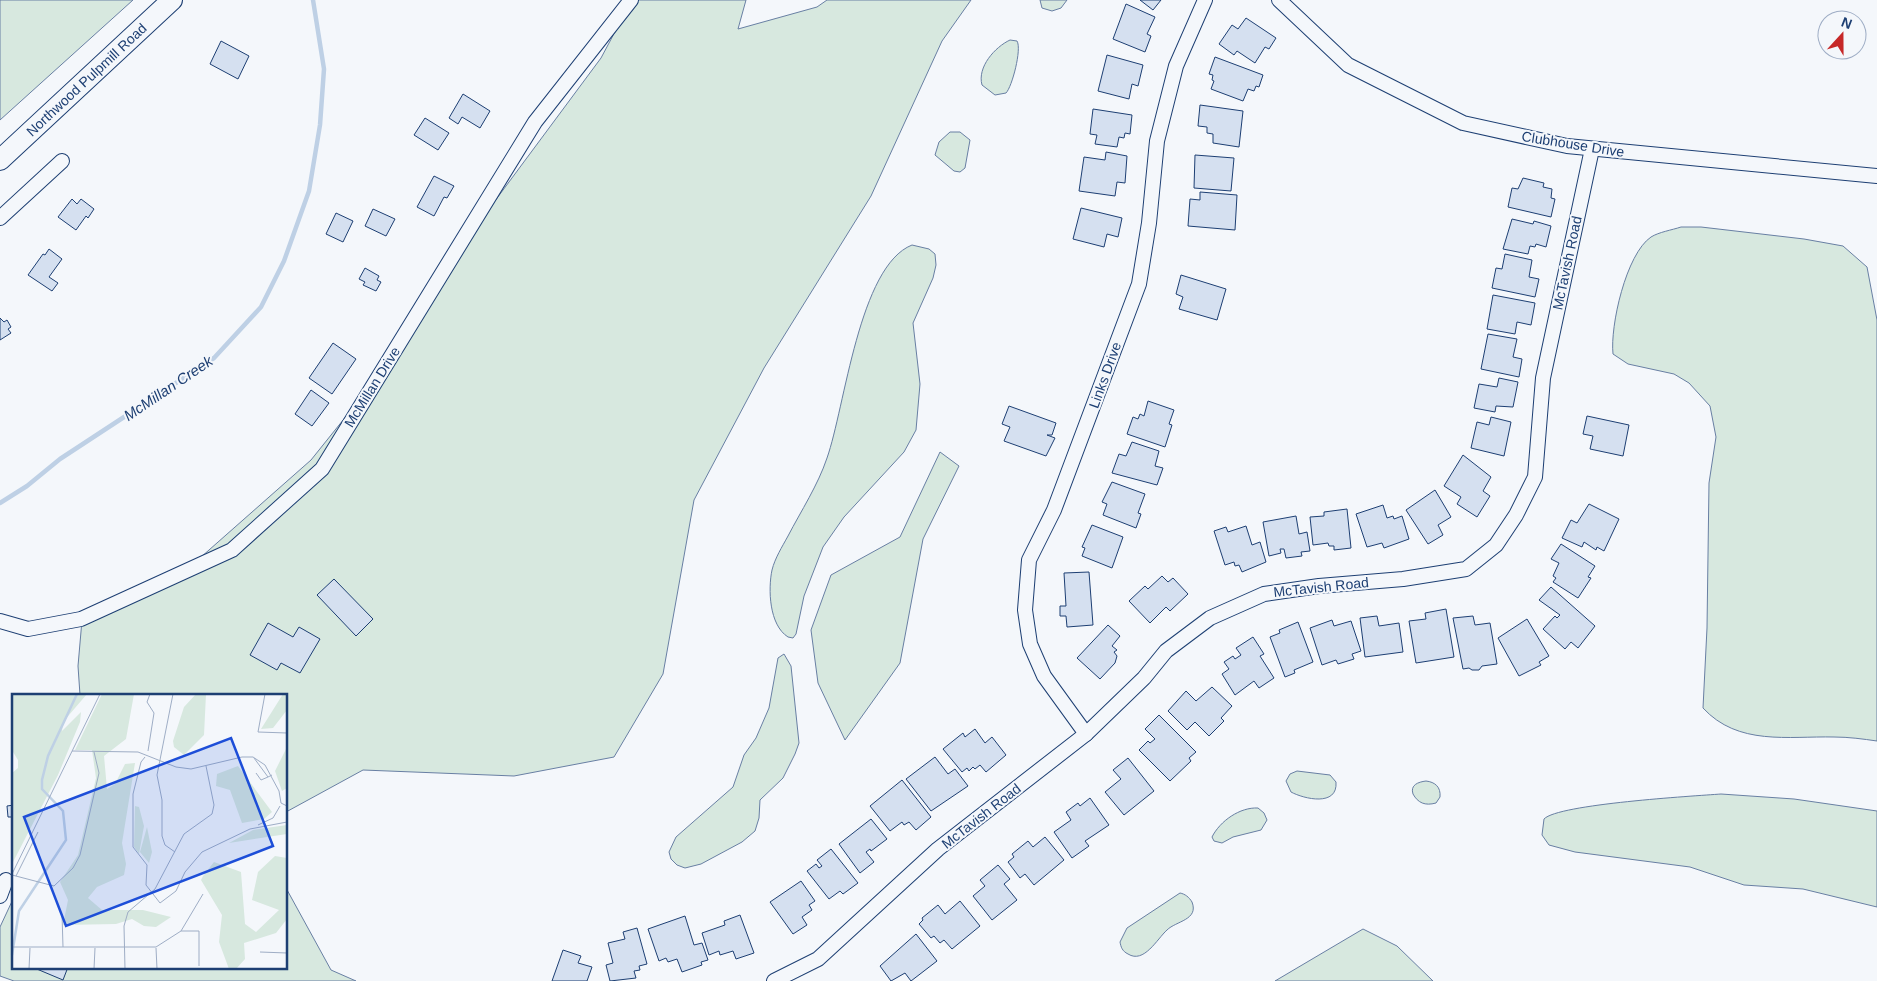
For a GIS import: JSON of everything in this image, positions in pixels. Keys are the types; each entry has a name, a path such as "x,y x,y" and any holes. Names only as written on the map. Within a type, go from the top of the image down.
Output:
{"street":[{"name":"Northwood Pulpmill Road","path":"0,160 172,0"},
{"name":"McMillan Drive","path":"0,621 28,629 81,619 232,550 322,469 535,122 630,0"},
{"name":"Links Drive","path":"1086,734 1044,676 1030,644 1025,610 1029,560 1054,510 1139,284 1149,223 1157,140 1176,66 1205,0"},
{"name":"Clubhouse Drive","path":"1279,0 1348,65 1463,123 1543,142 1592,149 1877,176"},
{"name":"McTavish Road","path":"774,981 818,959 938,850 1086,734 1144,678 1166,651 1219,614 1264,594 1319,586 1404,579 1466,569 1496,544 1516,515 1535,477 1543,378 1592,149"},
{"path":"0,218 62,161"},
{"path":"0,896 6,880"}],"shaded area":[{"path":"0,0 133,0 0,120"},
{"path":"632,0 746,0 738,29 817,7 827,0 971,0 942,41 871,196 764,368 694,500 663,674 614,757 514,776 363,770 288,811 288,694 80,694 78,666 82,620 192,565 311,460 388,364 483,217 601,58"},
{"path":"1040,0 1067,0 1061,8 1052,11 1042,8"},
{"path":"1010,40 1017,41 1018,45 1013,76 1006,93 995,95 982,85 982,71 988,58 999,47"},
{"path":"950,132 960,132 970,140 965,168 960,172 954,171 935,155 939,142"},
{"path":"1681,227 1701,227 1804,239 1843,246 1867,267 1877,320 1877,741 1840,737 1782,737 1748,734 1717,720 1703,708 1707,628 1709,483 1716,437 1710,406 1689,383 1674,374 1628,364 1613,354 1617,309 1621,291 1634,259 1642,246 1651,237"},
{"path":"912,245 929,249 935,254 936,265 933,278 913,323 920,384 916,430 904,452 844,517 823,547 804,596 796,634 793,638 788,637 777,624 771,606 770,587 773,566 814,488 827,458 856,340 879,280 894,258"},
{"path":"940,452 959,466 923,539 900,663 845,740 818,683 811,630 831,575 900,537"},
{"path":"784,654 791,666 799,743 783,778 760,800 759,818 755,831 742,842 701,864 685,868 677,865 671,859 669,852 676,837 733,787 744,755 756,738 769,708 778,658"},
{"path":"1297,771 1330,775 1336,782 1335,790 1332,795 1319,799 1311,799 1291,792 1286,781 1290,774"},
{"path":"1426,781 1435,784 1438,788 1440,797 1436,803 1422,803 1413,794 1412,791 1415,784"},
{"path":"1721,794 1794,799 1877,811 1877,907 1803,889 1744,885 1690,867 1575,852 1549,845 1542,835 1544,819 1574,809 1657,799"},
{"path":"1258,808 1264,813 1267,820 1261,830 1233,837 1222,843 1214,841 1212,837 1216,831 1231,816 1244,810"},
{"path":"288,892 331,970 356,981 14,981 0,976 0,927 12,901 12,968 288,968"},
{"path":"1180,893 1187,896 1192,902 1193,908 1190,916 1167,930 1145,953 1134,956 1124,952 1120,942 1127,928"},
{"path":"1363,929 1397,946 1433,981 1275,981"}],"building":[{"path":"1140,0 1161,0 1153,10"},
{"path":"1126,4 1155,17 1147,34 1151,36 1145,52 1113,39"},
{"path":"1246,18 1276,38 1269,49 1265,47 1255,63 1237,51 1234,55 1219,44 1232,25 1238,29"},
{"path":"221,41 249,56 238,79 210,64"},
{"path":"1107,55 1143,65 1138,86 1132,84 1129,99 1098,91"},
{"path":"1215,57 1263,75 1259,87 1256,86 1254,91 1248,89 1243,101 1211,89 1214,81 1212,80 1213,75 1209,74"},
{"path":"463,94 490,111 480,128 462,117 458,124 449,118"},
{"path":"1200,105 1243,111 1239,147 1213,143 1213,134 1207,133 1207,127 1198,126"},
{"path":"1093,109 1132,115 1130,134 1125,133 1124,138 1119,137 1117,147 1095,144 1097,135 1090,134"},
{"path":"425,118 449,133 438,150 414,135"},
{"path":"1106,152 1127,156 1125,183 1117,182 1115,196 1079,191 1084,157 1105,160"},
{"path":"1195,155 1234,158 1231,191 1194,188"},
{"path":"434,176 454,186 447,198 444,197 434,216 417,207"},
{"path":"1523,178 1544,183 1543,187 1552,189 1551,198 1555,199 1551,217 1508,207 1512,188 1518,189"},
{"path":"1200,192 1237,195 1235,230 1188,226 1190,199 1200,200"},
{"path":"72,199 77,204 81,199 94,209 88,218 86,216 76,230 58,217"},
{"path":"1081,208 1122,218 1118,237 1107,234 1104,247 1073,239"},
{"path":"373,209 395,219 386,236 365,226"},
{"path":"336,213 353,221 343,242 326,234"},
{"path":"1512,219 1533,224 1534,221 1551,226 1546,247 1536,244 1535,247 1530,246 1528,254 1503,249"},
{"path":"49,249 62,259 49,277 58,283 52,291 28,275 43,254 45,255"},
{"path":"1505,254 1532,260 1529,277 1539,279 1535,297 1492,288 1496,268 1502,269"},
{"path":"365,268 379,276 377,280 381,282 376,291 363,285 365,282 359,279"},
{"path":"1181,275 1226,289 1217,320 1179,309 1183,297 1176,294"},
{"path":"1493,295 1535,303 1531,325 1517,322 1515,334 1487,329"},
{"path":"0,318 4,322 7,320 11,327 8,329 11,333 0,340"},
{"path":"1488,334 1517,339 1513,357 1522,359 1519,377 1481,369"},
{"path":"333,343 356,359 332,394 309,378"},
{"path":"1499,378 1518,382 1513,407 1496,406 1495,412 1474,408 1479,384 1497,387"},
{"path":"311,390 329,403 312,426 295,414"},
{"path":"1148,401 1174,410 1169,424 1172,425 1165,447 1127,434 1133,417 1138,419 1140,414 1144,416"},
{"path":"1009,406 1056,423 1052,435 1047,435 1055,438 1046,456 1004,441 1010,427 1002,424"},
{"path":"1587,416 1629,425 1623,456 1590,449 1593,436 1583,434"},
{"path":"1491,417 1511,422 1504,456 1471,448 1477,422 1489,425"},
{"path":"1132,442 1159,451 1155,466 1163,468 1157,485 1112,473 1119,454 1126,456"},
{"path":"1463,455 1491,477 1483,491 1490,496 1477,517 1457,504 1461,497 1444,486"},
{"path":"1112,482 1145,494 1138,513 1141,514 1136,528 1103,515 1107,504 1102,502"},
{"path":"1435,490 1451,517 1438,525 1443,535 1428,544 1406,510"},
{"path":"1589,504 1619,519 1604,551 1597,547 1596,550 1584,542 1582,547 1562,538 1571,520 1577,523"},
{"path":"1383,505 1387,518 1393,516 1394,519 1402,516 1409,539 1384,548 1382,543 1367,547 1356,514"},
{"path":"1347,509 1351,548 1334,550 1334,546 1329,546 1328,543 1313,545 1310,517 1324,516 1324,512"},
{"path":"1296,516 1299,534 1307,532 1310,551 1301,552 1302,556 1286,558 1284,549 1280,549 1281,553 1269,556 1263,522"},
{"path":"1092,525 1123,537 1112,568 1082,556 1085,548 1082,547"},
{"path":"1246,526 1252,545 1260,542 1266,562 1242,572 1239,565 1235,566 1234,562 1225,565 1214,531 1226,527 1228,532"},
{"path":"1561,544 1595,566 1588,577 1591,578 1578,598 1553,582 1556,578 1553,576 1559,563 1551,559"},
{"path":"1089,572 1093,625 1067,627 1066,616 1060,616 1060,606 1066,606 1064,573"},
{"path":"1162,576 1168,582 1173,578 1188,594 1170,611 1166,607 1150,623 1129,601 1145,586 1148,589"},
{"path":"334,579 373,619 356,636 317,595"},
{"path":"1551,587 1595,626 1578,648 1571,642 1565,649 1543,629 1555,616 1557,618 1560,615 1539,600"},
{"path":"1446,609 1454,657 1416,663 1409,621 1426,619 1425,613"},
{"path":"1377,616 1379,626 1399,623 1403,652 1365,657 1360,618"},
{"path":"1473,616 1475,625 1490,623 1497,664 1482,666 1479,670 1463,669 1453,618"},
{"path":"1527,619 1549,656 1539,662 1541,665 1519,676 1498,638"},
{"path":"1332,620 1334,626 1351,621 1361,651 1352,654 1354,659 1338,664 1336,660 1322,665 1310,628"},
{"path":"1298,622 1313,662 1294,670 1295,673 1285,677 1270,637 1280,633 1279,630"},
{"path":"268,623 293,637 299,627 320,639 300,673 281,663 277,670 250,655"},
{"path":"1108,625 1120,636 1112,646 1117,650 1114,652 1117,656 1115,663 1100,679 1077,658"},
{"path":"1253,637 1264,654 1260,656 1274,678 1259,688 1254,681 1235,695 1222,674 1229,669 1224,662 1233,656 1235,659 1241,655 1236,648"},
{"path":"1212,687 1232,706 1221,718 1224,721 1209,736 1195,722 1187,730 1168,711 1186,691 1196,701"},
{"path":"1159,715 1196,752 1189,758 1191,761 1170,781 1139,750 1148,741 1150,743 1155,739 1145,729"},
{"path":"975,729 985,743 992,737 1006,755 986,772 980,765 975,769 973,767 969,771 967,768 962,772 943,749 963,733 965,737"},
{"path":"935,757 948,774 955,769 968,786 931,811 906,779"},
{"path":"1128,758 1154,791 1124,815 1105,792 1121,779 1113,770"},
{"path":"902,780 931,817 916,830 909,822 904,825 902,822 890,831 870,806"},
{"path":"1090,798 1109,825 1085,841 1089,846 1072,858 1054,832 1071,820 1066,812 1078,803 1080,806"},
{"path":"12,805 12,817 8,817 7,806"},
{"path":"871,819 887,839 871,851 870,849 866,852 874,862 860,873 839,844"},
{"path":"1045,837 1064,860 1034,885 1025,874 1020,878 1008,862 1014,857 1012,854 1028,841 1033,847"},
{"path":"831,849 858,883 843,894 840,891 829,899 807,871 816,864 819,868 822,866 817,860"},
{"path":"998,865 1010,879 1004,884 1017,900 992,920 973,896 985,886 980,880"},
{"path":"801,881 815,901 809,905 812,910 802,917 807,925 793,934 770,902"},
{"path":"960,901 980,926 952,949 944,940 940,943 934,936 931,938 919,924 923,920 922,918 938,905 945,914"},
{"path":"740,915 754,953 736,959 733,951 720,955 719,951 709,955 702,933 725,925 724,921"},
{"path":"685,916 694,945 702,943 708,960 701,962 702,965 682,972 677,959 668,962 666,958 659,961 648,929"},
{"path":"637,928 647,964 639,966 640,970 634,971 636,978 610,981 606,965 613,963 608,943 625,939 623,932"},
{"path":"916,934 937,961 911,981 905,973 891,981 880,966"},
{"path":"563,950 581,956 578,963 592,967 587,981 552,981"},
{"path":"34,968 68,968 63,980"}],"waterway":[{"name":"McMillan Creek","path":"0,503 27,486 60,459 214,358 261,307 284,261 309,191 320,125 324,69 313,0"}]}
